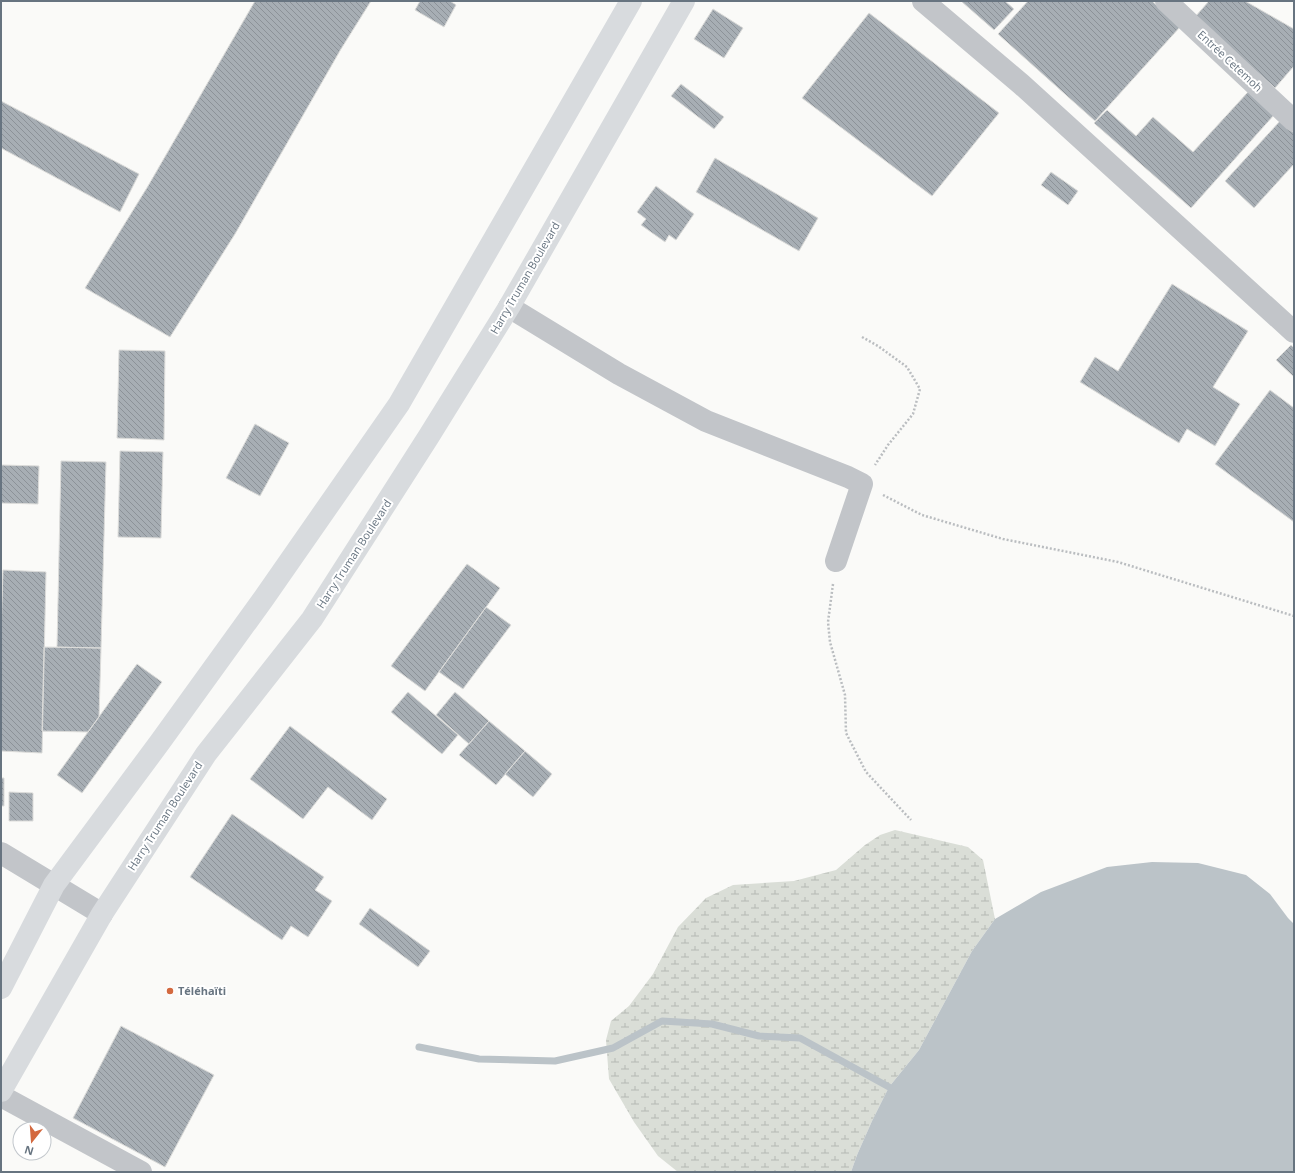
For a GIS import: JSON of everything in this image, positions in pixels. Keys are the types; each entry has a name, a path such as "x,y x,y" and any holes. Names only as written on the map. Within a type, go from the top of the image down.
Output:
{"main road":[{"path":"1,988 54,885 264,598 399,404 631,1"},
{"name":"Harry Truman Boulevard","path":"1,1091 102,914 206,754 312,619 429,436 509,307 684,1"}],"street":[{"path":"923,1 1021,84 1294,332"},
{"name":"Entrée Cetemoh","path":"1166,1 1294,122"},
{"path":"509,307 618,374 706,421 848,477 862,484 836,562"},
{"path":"1,853 102,914"},
{"path":"1,1096 141,1172"}],"path":[{"path":"862,337 878,346 907,367 920,390 913,414 888,445 862,484 922,515 1003,539 1118,562 1294,616"},
{"path":"836,562 828,622 830,642 845,695 846,733 866,772 911,820"}],"green space":[{"path":"895,830 968,847 983,860 995,919 972,951 919,1050 889,1087 872,1121 851,1172 678,1172 658,1156 634,1122 609,1079 606,1040 611,1021 629,1006 653,974 678,927 706,898 733,885 794,881 836,870 865,845 880,835"}],"shaded area":[{"path":"1152,862 1198,863 1246,875 1270,894 1294,924 1294,1172 851,1172 872,1121 889,1087 919,1050 972,951 995,919 1041,892 1107,867"}],"building":[{"path":"255,1 371,1 341,49 235,234 170,337 85,288 148,186"},
{"path":"420,1 450,1 456,5 444,27 415,10"},
{"path":"961,1 1005,1 1014,9 994,30"},
{"path":"1028,1 1152,1 1180,27 1095,121 998,34"},
{"path":"1209,1 1245,1 1294,29 1294,66 1275,88 1195,17"},
{"path":"713,9 743,28 724,58 694,39"},
{"path":"869,13 999,113 932,196 802,98"},
{"path":"681,84 724,117 714,129 671,96"},
{"path":"1248,92 1274,115 1191,208 1094,123 1107,110 1136,136 1153,117 1193,152"},
{"path":"1,101 139,174 120,212 1,148"},
{"path":"1280,121 1294,133 1294,164 1254,208 1225,181"},
{"path":"715,158 818,218 799,251 696,192"},
{"path":"1051,172 1078,191 1068,205 1041,185"},
{"path":"656,186 694,214 676,240 669,235 665,242 641,225 646,219 637,212"},
{"path":"1172,284 1248,331 1213,387 1240,404 1215,446 1187,429 1179,443 1080,382 1095,357 1118,371"},
{"path":"1291,345 1294,348 1294,377 1276,360"},
{"path":"119,350 165,351 164,440 117,438"},
{"path":"1270,390 1294,408 1294,522 1215,464"},
{"path":"255,424 289,443 260,496 226,478"},
{"path":"120,451 163,452 161,538 118,537"},
{"path":"61,461 106,462 101,648 57,647"},
{"path":"1,465 39,466 38,504 1,503"},
{"path":"467,564 500,588 425,691 391,666"},
{"path":"3,570 46,572 42,753 1,751 1,635"},
{"path":"486,607 511,625 463,689 439,672"},
{"path":"44,647 101,648 99,717 88,732 42,731"},
{"path":"137,664 162,682 82,793 57,775"},
{"path":"408,692 458,735 442,754 391,712"},
{"path":"455,692 489,721 469,744 436,715"},
{"path":"489,721 525,751 496,785 459,755"},
{"path":"290,726 387,799 372,820 328,787 303,819 250,779"},
{"path":"525,751 552,774 533,797 505,774"},
{"path":"1,778 4,778 4,806 1,806"},
{"path":"9,792 33,793 33,821 9,821"},
{"path":"232,814 324,877 315,890 332,901 308,937 291,926 282,940 190,877"},
{"path":"370,908 430,951 418,967 359,924"},
{"path":"121,1026 214,1075 165,1167 73,1118"}],"waterway":[{"path":"419,1047 479,1059 555,1061 613,1048 662,1021 712,1024 759,1036 800,1038 889,1087"}],"place":[{"name":"Téléhaïti","path":"170,991"}]}
